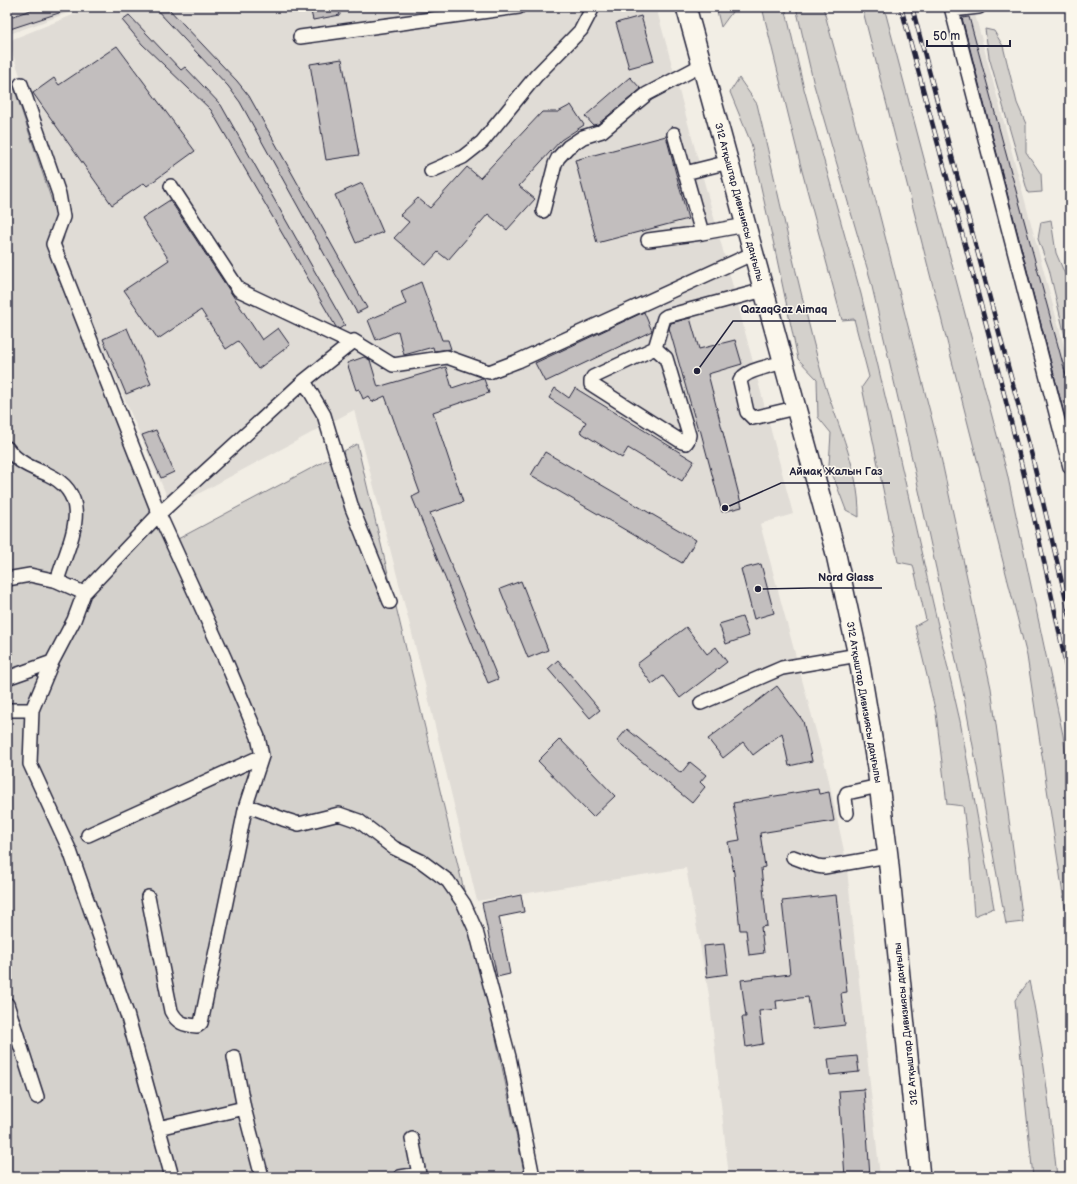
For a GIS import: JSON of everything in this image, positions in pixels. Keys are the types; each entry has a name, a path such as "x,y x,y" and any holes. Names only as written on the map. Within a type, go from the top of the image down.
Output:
{"highway":[{"name":"312 Атқыштар Дивизиясы даңғылы","path":"686,7 835,550 858,655 880,786 920,1177"}],"lane":[{"path":"300,37 519,7"},
{"path":"431,171 463,157 482,142 536,76 581,30 593,7"},
{"path":"979,7 951,8 1070,467"},
{"path":"543,212 558,158 568,147 583,137 602,131 647,94 702,65"},
{"path":"21,84 59,194 63,217 53,244 159,514 225,659 258,737 262,756 246,804 201,1023 197,1026 184,1026 175,1019 171,1011 148,897"},
{"path":"674,134 702,233"},
{"path":"685,173 729,162"},
{"path":"171,186 239,290 351,343"},
{"path":"648,240 702,233 746,225"},
{"path":"172,1177 127,1014 70,850 30,764 32,710 52,662 74,620 84,593 159,514 304,381 354,341 393,364 447,357 489,372 518,361 754,253"},
{"path":"655,348 666,358 689,435 686,443 682,442 591,384 593,377 655,348 664,318 667,316 764,290"},
{"path":"783,362 747,373 742,377 740,381 748,412 753,418 795,408"},
{"path":"304,381 324,415 352,508 390,602"},
{"path":"7,448 12,455 23,463 60,480 68,489 77,509 74,534 57,581"},
{"path":"7,579 30,576 57,581 84,593"},
{"path":"701,703 782,668 858,655"},
{"path":"7,678 52,662"},
{"path":"7,710 32,710"},
{"path":"88,835 262,756"},
{"path":"847,812 845,798 847,793 880,786"},
{"path":"246,804 299,824 339,814 359,821 394,848 421,861 448,881 464,904 476,931 509,1057 533,1177"},
{"path":"793,857 824,867 888,856"},
{"path":"7,1004 37,1097"},
{"path":"234,1057 244,1108 262,1177"},
{"path":"158,1128 244,1108"},
{"path":"400,1177 419,1175 412,1139"}],"shaded area":[{"path":"7,7 84,7 7,35"},
{"path":"93,7 656,7 735,294 793,514 760,524 827,772 846,860 880,1177 729,1177 709,995 686,868 477,901 423,676 354,410 172,508 57,244 69,215 8,41"},
{"path":"716,7 730,7 732,12 721,27"},
{"path":"762,7 785,7 804,89 861,294 898,451 960,721 994,908 974,916 970,862 963,806 947,804 936,713 915,626 926,620 913,565 898,562 862,387 869,377 854,319 842,320 802,171"},
{"path":"796,7 823,7 877,205 937,439 991,688 1023,922 1006,924 963,692 913,463 870,278 814,85"},
{"path":"862,7 884,7 1007,473 1063,735 1070,787 1070,909 1065,908 1027,656"},
{"path":"951,7 973,7 1070,369 1070,467"},
{"path":"985,29 994,31 1003,46 1017,103 1026,124 1026,152 1041,174 1042,192 1028,193 989,57"},
{"path":"7,67 64,237 55,263 176,540 357,444 472,924 525,1177 7,1177"},
{"path":"739,78 757,104 795,269 820,368 851,460 858,498 859,517 846,510 829,465 831,433 818,417 817,379 798,359 751,143 730,92"},
{"path":"1051,220 1056,253 1068,281 1070,357 1049,269 1038,239 1041,222"},
{"path":"1029,981 1049,1103 1057,1177 1033,1177 1015,1000"}],"building":[{"path":"40,7 71,7 71,9 7,30 7,18"},
{"path":"154,7 167,7 237,81 249,96 367,308 357,313 240,102 228,86"},
{"path":"310,7 339,7 340,15 313,20"},
{"path":"129,15 181,70 185,67 221,105 345,325 339,329 336,327 211,110 142,44 122,20"},
{"path":"641,16 654,61 629,68 616,23"},
{"path":"969,17 1070,390 1070,428 1068,429 962,18"},
{"path":"117,46 195,151 147,186 144,183 112,205 33,93 54,78 59,85"},
{"path":"342,59 359,155 326,160 310,64"},
{"path":"630,77 641,89 598,124 593,125 585,116"},
{"path":"571,105 584,125 561,140 519,186 535,199 507,230 488,214 448,260 438,252 426,265 394,238 409,222 400,215 418,198 430,208 467,167 480,178 542,112 558,112"},
{"path":"666,136 688,219 597,243 575,160"},
{"path":"362,183 383,232 356,243 335,195"},
{"path":"170,200 262,340 278,328 290,345 258,369 238,341 226,349 201,310 158,339 124,290 169,260 142,218"},
{"path":"421,282 442,340 448,340 451,349 434,351 433,347 404,355 398,331 376,340 368,320 406,304 401,291"},
{"path":"644,312 652,331 545,382 535,363"},
{"path":"690,318 699,349 735,340 742,364 708,374 742,507 722,512 700,429 698,430 669,328 671,323"},
{"path":"127,328 151,384 126,394 103,339"},
{"path":"364,357 370,360 378,387 446,367 452,388 482,378 484,379 489,393 433,412 463,502 430,513 498,679 488,683 412,497 420,493 385,396 372,402 368,396 363,399 359,389 356,390 347,363"},
{"path":"555,388 569,398 575,388 694,461 682,481 628,448 622,458 580,432 586,422 549,398"},
{"path":"156,430 174,472 161,478 142,435"},
{"path":"545,452 696,540 682,563 531,475"},
{"path":"761,564 774,613 754,619 741,569"},
{"path":"521,581 548,650 528,658 500,589"},
{"path":"742,617 749,636 726,644 719,624"},
{"path":"686,627 707,654 716,647 727,662 680,698 663,676 652,684 637,664"},
{"path":"558,660 600,710 590,718 548,669"},
{"path":"777,686 803,721 812,761 789,766 782,733 753,755 743,742 723,758 708,739"},
{"path":"627,729 681,773 690,762 706,775 700,782 705,787 692,803 617,741"},
{"path":"560,739 615,796 593,817 538,761"},
{"path":"818,789 819,794 829,792 834,821 760,833 765,867 761,868 767,926 761,927 764,953 749,955 746,930 740,930 734,873 728,842 740,840 733,803"},
{"path":"521,895 524,912 499,917 510,974 497,977 482,903"},
{"path":"836,895 847,992 841,993 845,1025 813,1029 808,997 776,1001 777,1009 759,1011 763,1044 746,1047 742,1017 746,1017 741,980 790,974 782,901"},
{"path":"724,944 728,974 707,977 704,946"},
{"path":"857,1056 859,1072 830,1075 828,1059"},
{"path":"864,1089 870,1177 845,1177 839,1091"}],"railway":[{"path":"901,7 992,345 1053,600 1070,686"},
{"path":"912,7 1032,456 1070,616"}],"place":[{"name":"QazaqGaz Aimaq","path":"697,371"},
{"name":"Аймақ Жалын Газ","path":"725,508"},
{"name":"Nord Glass","path":"758,589"}]}
